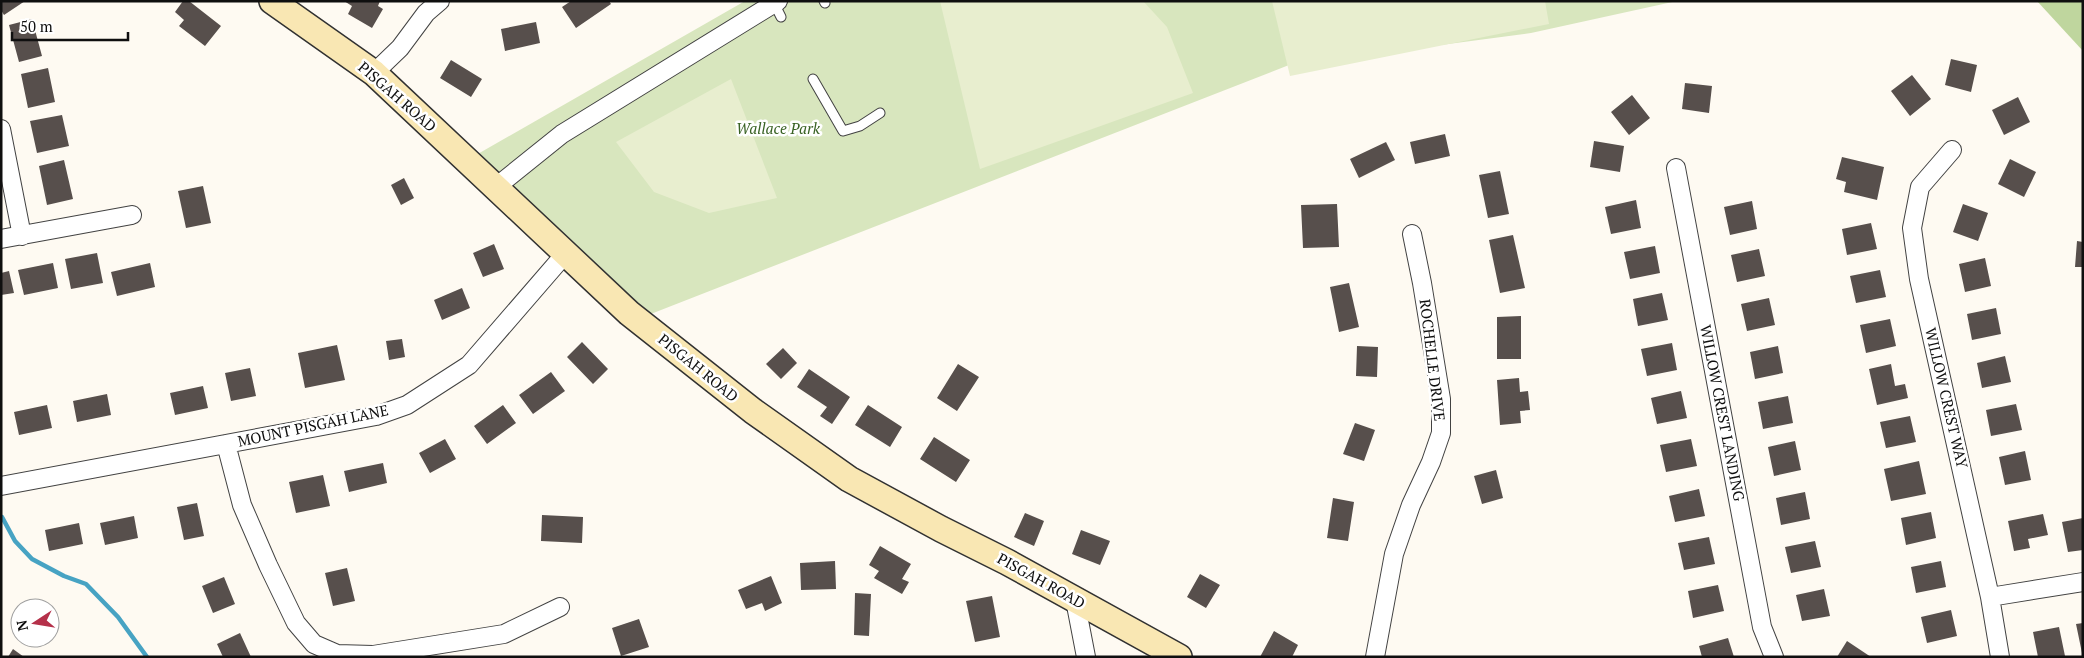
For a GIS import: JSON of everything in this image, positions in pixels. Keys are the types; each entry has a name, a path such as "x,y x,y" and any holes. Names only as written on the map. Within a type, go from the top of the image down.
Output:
{"street":[{"name":"PISGAH ROAD","path":"272,1 374,73 629,313 745,405 849,479 1179,657"},
{"path":"374,73 400,48 426,12 440,1"},
{"path":"496,187 562,134 778,7"},
{"path":"1,129 22,236"},
{"name":"WILLOW CREST WAY","path":"1952,150 1920,187 1912,228 1919,279 1990,597 2000,657"},
{"name":"WILLOW CREST LANDING","path":"1676,168 1762,627 1774,657"},
{"path":"1,240 132,215"},
{"name":"ROCHELLE DRIVE","path":"1376,657 1394,554 1411,506 1431,462 1441,433 1441,399 1412,234"},
{"name":"MOUNT PISGAH LANE","path":"1,486 376,416 407,406 469,365 565,254"},
{"path":"226,444 242,505 268,565 296,623 314,644 337,654 374,655 421,652 504,634 560,607"},
{"path":"1990,597 2083,582"},
{"path":"1074,600 1086,657"}],"lane":[{"path":"814,79 843,131 860,126 880,113"}],"green space":[{"name":"Wallace Park","path":"745,1 1677,1 1531,33 1289,65 638,319 469,159"},
{"path":"940,1 1143,1 1167,27 1193,93 980,169"},
{"path":"1272,1 1545,1 1549,24 1290,76"},
{"path":"2037,1 2083,1 2083,51"},
{"path":"731,79 777,198 709,213 654,192 616,142"}],"building":[{"path":"1,1 25,1 4,15 1,10"},
{"path":"183,1 189,1 221,26 205,46 179,26 184,20 175,12"},
{"path":"344,1 380,1 378,6 383,9 372,28 348,14 352,6"},
{"path":"571,1 609,1 611,4 576,28 562,7"},
{"path":"32,19 42,56 19,62 9,25"},
{"path":"536,22 540,43 505,51 501,29"},
{"path":"1951,59 1977,65 1971,92 1945,85"},
{"path":"451,60 482,79 471,97 440,78"},
{"path":"48,68 55,102 28,108 21,74"},
{"path":"1912,75 1931,99 1910,116 1891,91"},
{"path":"1685,83 1712,86 1709,113 1682,109"},
{"path":"1632,95 1650,118 1629,135 1611,112"},
{"path":"2018,97 2030,122 2004,135 1992,110"},
{"path":"62,115 69,146 37,153 30,121"},
{"path":"1445,134 1450,156 1415,164 1410,142"},
{"path":"1594,141 1624,146 1620,172 1590,167"},
{"path":"1386,142 1395,160 1359,178 1350,159"},
{"path":"1842,157 1884,167 1877,200 1844,192 1846,182 1836,179"},
{"path":"2010,159 2036,172 2024,197 1998,184"},
{"path":"64,160 73,199 47,205 39,166"},
{"path":"1500,171 1509,214 1488,218 1479,175"},
{"path":"404,178 414,198 401,205 391,185"},
{"path":"203,186 211,223 186,228 178,191"},
{"path":"1636,200 1641,228 1611,234 1605,207"},
{"path":"1752,201 1757,229 1730,235 1724,207"},
{"path":"1337,204 1339,247 1303,248 1301,205"},
{"path":"1963,204 1988,213 1978,241 1953,232"},
{"path":"1871,223 1877,249 1847,255 1842,229"},
{"path":"1513,235 1525,288 1500,293 1489,240"},
{"path":"2077,241 2083,242 2083,267 2075,267"},
{"path":"494,244 504,269 483,277 473,253"},
{"path":"1655,246 1660,273 1630,279 1624,252"},
{"path":"1759,249 1765,276 1737,282 1731,255"},
{"path":"97,253 103,283 71,289 65,259"},
{"path":"1985,258 1991,286 1965,292 1959,264"},
{"path":"53,263 58,288 24,295 18,270"},
{"path":"150,263 155,287 117,296 111,272"},
{"path":"1880,270 1886,297 1856,303 1850,276"},
{"path":"9,271 14,293 1,295 1,273"},
{"path":"1349,283 1359,327 1339,332 1330,287"},
{"path":"462,288 470,308 442,320 434,300"},
{"path":"1662,293 1668,320 1638,326 1633,299"},
{"path":"1769,298 1775,325 1747,331 1741,304"},
{"path":"1996,308 2001,334 1972,340 1967,314"},
{"path":"1521,316 1521,359 1497,359 1497,317"},
{"path":"1890,319 1896,346 1866,353 1860,325"},
{"path":"402,339 405,357 389,360 386,341"},
{"path":"582,342 608,369 593,384 567,357"},
{"path":"1672,343 1677,370 1647,376 1641,349"},
{"path":"337,345 345,380 305,388 298,353"},
{"path":"1357,346 1378,347 1377,377 1356,376"},
{"path":"1778,346 1783,373 1755,379 1750,352"},
{"path":"783,348 797,363 781,379 766,364"},
{"path":"2005,356 2011,382 1982,388 1977,363"},
{"path":"958,364 979,377 957,411 937,398"},
{"path":"1891,364 1895,386 1905,384 1908,398 1877,405 1869,369"},
{"path":"250,368 256,396 231,401 225,373"},
{"path":"809,369 850,397 832,424 820,416 827,407 797,387"},
{"path":"551,372 565,391 533,414 519,395"},
{"path":"1519,378 1520,392 1528,391 1530,410 1520,411 1521,423 1500,425 1497,380"},
{"path":"203,386 208,408 175,415 170,393"},
{"path":"1681,391 1687,418 1657,424 1651,398"},
{"path":"107,394 111,415 77,422 73,401"},
{"path":"1788,396 1793,423 1763,429 1758,402"},
{"path":"2016,404 2022,430 1991,436 1986,410"},
{"path":"47,405 52,428 19,435 14,412"},
{"path":"503,405 516,423 487,444 474,426"},
{"path":"868,405 902,427 890,447 855,425"},
{"path":"1910,416 1916,442 1886,448 1880,422"},
{"path":"1355,423 1375,430 1364,461 1343,454"},
{"path":"934,437 970,460 956,482 920,459"},
{"path":"445,439 456,459 430,473 419,453"},
{"path":"1691,439 1697,466 1666,472 1660,445"},
{"path":"1795,441 1801,470 1774,476 1768,447"},
{"path":"2025,451 2031,480 2005,485 1999,457"},
{"path":"1919,461 1926,494 1891,501 1884,469"},
{"path":"383,463 387,483 349,492 344,471"},
{"path":"1496,470 1503,498 1482,504 1474,476"},
{"path":"323,475 330,506 296,513 289,482"},
{"path":"1699,489 1705,516 1675,522 1669,496"},
{"path":"1805,492 1810,519 1781,525 1776,498"},
{"path":"1333,498 1354,502 1348,541 1327,538"},
{"path":"197,503 204,536 184,540 177,507"},
{"path":"1931,512 1936,538 1906,545 1901,518"},
{"path":"1025,513 1044,521 1034,546 1014,537"},
{"path":"2043,514 2048,535 2028,539 2030,548 2014,551 2008,521"},
{"path":"542,515 583,517 582,543 541,541"},
{"path":"134,516 138,538 105,545 100,523"},
{"path":"2083,518 2083,550 2068,552 2062,522"},
{"path":"79,523 83,544 49,551 45,530"},
{"path":"1081,530 1110,541 1100,565 1072,554"},
{"path":"1709,537 1715,564 1684,570 1678,543"},
{"path":"1815,541 1821,567 1791,573 1785,547"},
{"path":"880,546 911,564 902,579 909,582 902,594 874,578 879,571 869,565"},
{"path":"835,561 836,589 801,590 800,563"},
{"path":"1941,561 1946,587 1916,593 1911,567"},
{"path":"347,568 355,601 333,606 325,573"},
{"path":"1200,574 1220,585 1206,608 1187,597"},
{"path":"771,576 782,603 765,611 762,603 746,609 738,590"},
{"path":"224,577 235,604 213,613 202,586"},
{"path":"1718,585 1724,611 1693,618 1688,591"},
{"path":"1824,589 1830,616 1802,621 1796,595"},
{"path":"855,593 871,594 869,636 854,635"},
{"path":"992,596 1000,637 975,642 966,601"},
{"path":"1951,610 1957,636 1927,643 1921,617"},
{"path":"639,619 649,647 621,656 612,628"},
{"path":"2083,623 2083,653 2082,653 2076,624"},
{"path":"2059,627 2065,656 2038,657 2033,632"},
{"path":"1274,631 1298,645 1292,657 1260,657"},
{"path":"240,633 251,657 223,657 217,644"},
{"path":"1728,638 1734,657 1702,657 1699,646"},
{"path":"1847,641 1871,657 1837,657"},
{"path":"13,649 24,657 8,657"}],"waterway":[{"path":"2,517 15,541 32,559 64,576 86,584 118,617 147,657"}]}
